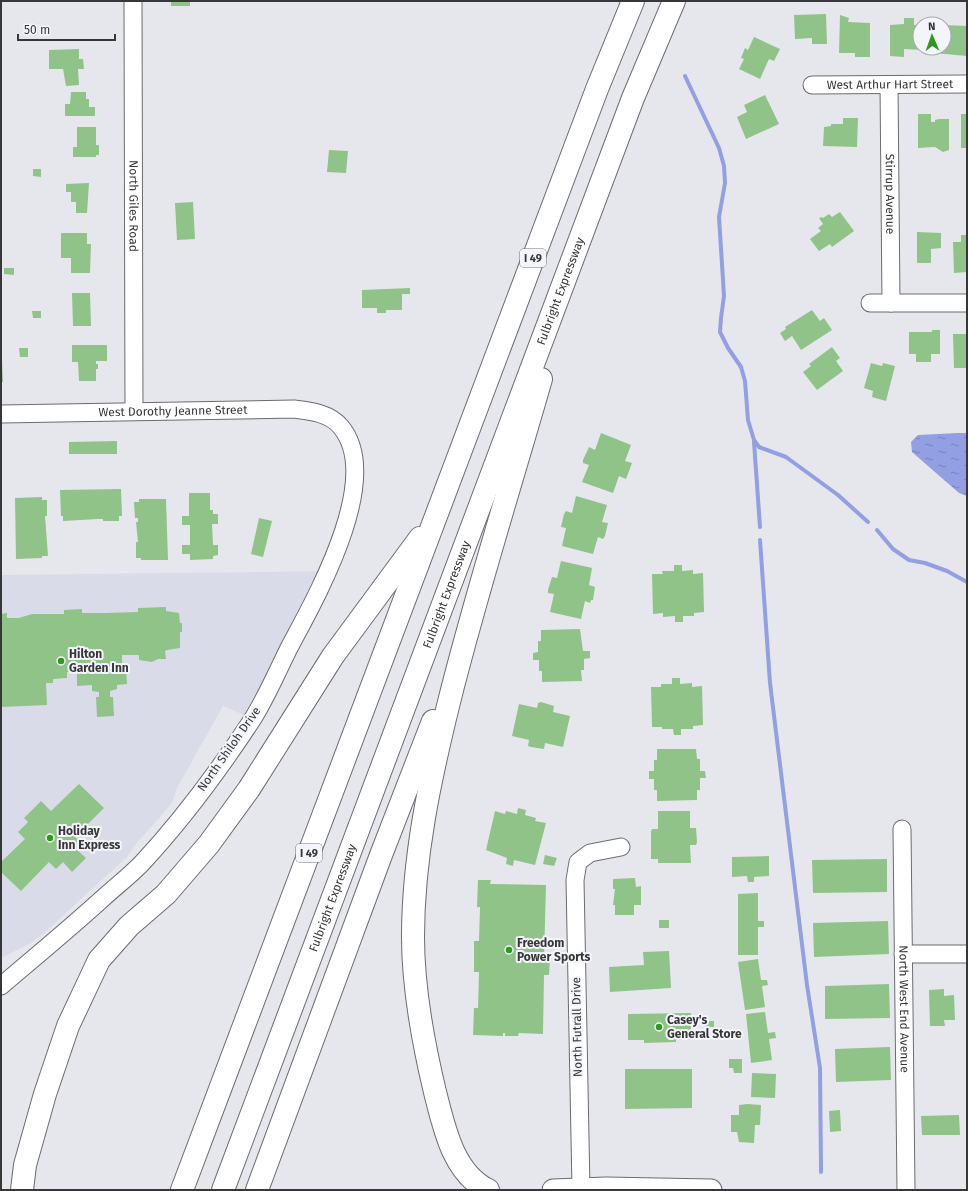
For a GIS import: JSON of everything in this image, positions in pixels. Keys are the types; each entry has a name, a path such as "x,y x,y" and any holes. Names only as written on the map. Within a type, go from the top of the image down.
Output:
{"highway":[{"name":"I 49","path":"182,1190 597,88 633,1"},
{"name":"Fulbright Expressway","path":"223,1190 591,207 633,98 674,1"},
{"path":"488,1190 477,1185 464,1171 452,1150 444,1127 423,1036 417,1003 413,938 420,841 429,788 462,652 591,207"},
{"path":"22,1190 25,1165 45,1094 68,1026 99,960 129,926 166,894 209,844 254,783 333,656 436,516"},
{"path":"257,1190 381,855 427,736 462,652"}],"main road":[{"path":"553,1190 712,1190"}],"street":[{"name":"North Giles Road","path":"133,1 134,411"},
{"name":"Stirrup Avenue","path":"889,84 891,303"},
{"name":"West Arthur Hart Street","path":"812,85 967,84"},
{"path":"870,304 967,303"},
{"name":"West Dorothy Jeanne Street","path":"1,414 294,409 313,412 331,418 341,427"},
{"name":"North Shiloh Drive","path":"1,986 76,924 144,861 203,788 252,719 330,568 341,539 353,494 354,478 351,450 341,427"},
{"name":"North West End Avenue","path":"902,829 906,1190"},
{"name":"North Futrall Drive","path":"581,1190 575,880 578,862 590,853 620,847"},
{"path":"903,954 967,954"}],"shaded area":[{"path":"329,571 253,719 223,706 177,788 172,803 136,844 127,857 44,933 31,943 1,958 1,575"}],"water":[{"path":"967,433 967,496 959,493 912,452 911,442 918,435"}],"building":[{"path":"171,1 190,1 190,6 171,6"},
{"path":"826,14 827,44 812,44 812,38 795,39 794,15"},
{"path":"840,15 849,18 848,22 870,23 870,57 855,57 855,53 839,53"},
{"path":"904,18 912,18 912,49 904,49 904,57 890,56 890,25 904,24"},
{"path":"952,25 967,26 967,56 952,55"},
{"path":"754,37 780,49 774,61 769,59 760,79 739,69 744,59 741,58 745,48 748,50"},
{"path":"79,49 79,59 83,59 84,69 78,69 79,85 66,86 63,69 49,69 49,50"},
{"path":"71,92 86,92 86,99 89,99 89,107 95,107 95,116 65,116 65,104 70,104"},
{"path":"765,95 779,124 746,139 737,117 747,112 744,105"},
{"path":"918,114 931,114 931,122 935,122 935,120 939,119 949,119 949,150 943,152 935,147 918,148"},
{"path":"961,114 967,114 967,148 961,148"},
{"path":"843,118 858,118 857,147 823,146 824,127 831,126 831,124 843,124"},
{"path":"77,127 96,127 96,145 99,145 99,155 96,155 96,157 73,157 73,147 77,147"},
{"path":"329,150 348,151 346,173 327,172"},
{"path":"33,169 41,169 41,177 33,176"},
{"path":"89,183 87,213 76,213 76,202 71,202 71,192 66,192 66,184"},
{"path":"193,202 195,239 177,240 175,203"},
{"path":"840,212 854,231 832,247 830,244 819,251 810,239 821,231 818,228 823,224 819,218 823,218 829,214 832,217"},
{"path":"917,232 941,233 941,248 931,249 931,263 917,263"},
{"path":"61,233 87,233 87,244 91,244 90,273 71,273 71,258 61,258"},
{"path":"961,235 967,235 967,272 954,273 953,242 961,242"},
{"path":"4,268 14,268 14,275 4,274"},
{"path":"410,288 410,294 402,294 402,310 386,310 386,313 377,313 377,308 362,308 362,290"},
{"path":"72,293 90,293 91,326 73,326"},
{"path":"812,310 820,321 824,318 832,330 801,350 792,336 785,341 780,333 786,329 785,327"},
{"path":"32,311 41,311 41,318 33,318"},
{"path":"932,330 940,330 940,354 931,354 931,362 916,362 916,354 909,354 909,332 932,332"},
{"path":"953,334 967,334 967,368 954,368"},
{"path":"72,345 107,345 107,361 96,361 96,364 98,364 98,369 96,369 96,381 79,381 78,362 72,362"},
{"path":"832,347 840,358 836,361 843,371 817,390 803,372 811,366 809,364"},
{"path":"19,348 28,348 28,357 20,357"},
{"path":"2,361 3,382 1,382"},
{"path":"871,363 882,366 883,363 895,366 886,401 872,397 873,391 864,388"},
{"path":"601,433 631,445 625,461 632,463 626,479 619,476 613,493 582,482 589,465 583,463 583,460 589,447 595,450"},
{"path":"117,441 117,454 69,454 69,442"},
{"path":"121,489 122,516 119,516 119,521 103,521 103,519 98,519 63,521 63,516 61,516 60,490"},
{"path":"189,493 210,493 210,510 213,510 213,514 218,514 218,524 212,524 213,545 218,545 218,555 213,556 213,559 190,560 190,554 182,554 182,545 190,545 190,525 182,525 182,516 189,516"},
{"path":"576,496 607,505 602,522 608,523 605,536 603,539 598,537 593,554 562,546 566,528 561,527 564,514 566,511 572,513"},
{"path":"42,497 42,500 47,500 47,516 45,516 48,556 42,556 42,558 16,559 15,498"},
{"path":"139,499 166,499 168,560 141,560 141,558 136,558 136,542 138,542 136,522 138,522 138,518 135,518 134,502 139,502"},
{"path":"259,518 272,521 263,557 251,554"},
{"path":"561,561 592,568 589,585 595,587 593,600 591,600 590,603 585,601 581,619 550,612 554,594 548,593 548,590 552,577 557,578"},
{"path":"674,565 682,565 682,571 693,570 693,574 703,573 704,612 694,613 694,616 683,616 683,622 675,622 675,616 663,617 663,613 653,614 652,574 663,574 662,571 674,571"},
{"name":"Hilton Garden Inn","path":"166,607 166,611 179,613 180,623 182,623 182,632 180,632 180,648 165,651 166,659 158,659 152,662 139,660 139,655 122,655 122,669 126,669 127,684 117,685 117,689 110,691 110,697 113,697 114,716 97,717 96,697 99,697 99,692 92,691 92,685 77,686 77,672 67,672 67,678 53,679 53,683 46,683 47,705 1,707 1,614 7,613 7,618 19,618 32,614 64,614 64,610 82,609 82,613 138,612 138,608"},
{"path":"580,629 583,651 590,651 590,658 584,659 584,670 581,670 582,681 542,682 542,671 539,671 539,660 533,660 533,653 538,652 538,641 541,641 541,630"},
{"path":"672,678 680,678 680,684 692,683 692,687 702,686 703,725 693,726 693,729 681,729 681,735 674,735 673,729 652,727 651,687 661,687 661,684 672,684"},
{"path":"541,702 554,706 553,712 570,716 563,747 545,743 544,749 531,747 528,746 529,740 512,736 519,704 537,708 538,703"},
{"path":"657,749 696,749 697,759 700,759 700,771 705,771 706,778 700,778 700,790 697,790 697,800 657,801 657,790 654,790 654,779 649,779 649,771 654,771 654,760 657,760"},
{"name":"Holiday Inn Express","path":"79,784 104,808 75,837 82,843 76,849 86,858 72,872 63,862 56,869 49,862 21,891 1,872 1,862 25,839 18,832 28,822 24,818 41,801 51,811"},
{"path":"518,808 526,810 525,815 536,818 535,821 546,823 535,865 514,860 513,866 506,864 507,858 486,850 495,811 505,814 506,811 517,814"},
{"path":"658,811 690,811 690,828 696,828 697,842 696,845 690,845 691,863 658,863 658,859 651,859 651,832 652,829 658,829"},
{"path":"545,855 557,858 554,866 543,864"},
{"path":"769,856 769,876 754,877 754,882 748,882 747,876 732,877 732,857"},
{"path":"887,859 887,892 813,893 812,860"},
{"path":"635,878 636,887 641,886 641,905 634,905 634,915 615,915 615,905 613,905 615,889 613,889 613,879"},
{"name":"Freedom Power Sports","path":"478,880 491,880 490,884 546,885 544,959 550,959 549,975 544,975 543,1034 519,1033 518,1036 505,1036 505,1033 503,1033 503,1036 473,1035 474,1008 478,1008 479,972 474,972 474,941 479,941 480,907 477,907"},
{"path":"758,893 758,921 764,921 764,927 758,927 758,955 738,955 738,894"},
{"path":"659,920 669,920 669,928 659,928"},
{"path":"888,921 889,954 814,957 813,923"},
{"path":"669,951 671,988 610,992 609,967 644,965 643,952"},
{"path":"758,959 761,980 767,980 768,985 762,986 765,1007 745,1010 738,962"},
{"path":"889,984 890,1018 825,1019 825,986"},
{"path":"944,989 944,996 954,995 955,1020 944,1020 945,1026 930,1026 929,990"},
{"path":"765,1012 768,1033 775,1032 776,1038 769,1039 772,1060 751,1063 746,1014"},
{"name":"Casey's General Store","path":"691,1013 691,1040 644,1043 644,1040 628,1040 628,1014"},
{"path":"705,1021 714,1021 714,1027 705,1027"},
{"path":"890,1047 891,1080 836,1082 835,1049"},
{"path":"729,1059 742,1059 742,1073 734,1073 733,1068 729,1068"},
{"path":"625,1069 692,1069 692,1108 625,1109"},
{"path":"752,1073 776,1074 775,1098 751,1097"},
{"path":"739,1105 761,1105 760,1125 755,1125 754,1143 739,1142 737,1132 731,1132 731,1115 739,1115"},
{"path":"840,1110 841,1131 830,1132 829,1111"},
{"path":"959,1115 960,1135 922,1135 921,1116"}],"waterway":[{"path":"685,76 719,148 724,166 725,183 719,217 724,296 720,332 728,348 741,367 745,381 748,420 754,440 759,447 786,457 838,495 868,522"},
{"path":"754,442 760,527"},
{"path":"877,530 893,549 909,560 925,563 947,571 967,582"},
{"path":"760,540 770,683 807,985 820,1068 821,1172"}],"place":[{"name":"Hilton Garden Inn","path":"61,661"},
{"name":"Holiday Inn Express","path":"50,838"},
{"name":"Freedom Power Sports","path":"509,950"},
{"name":"Casey's General Store","path":"659,1027"}]}
